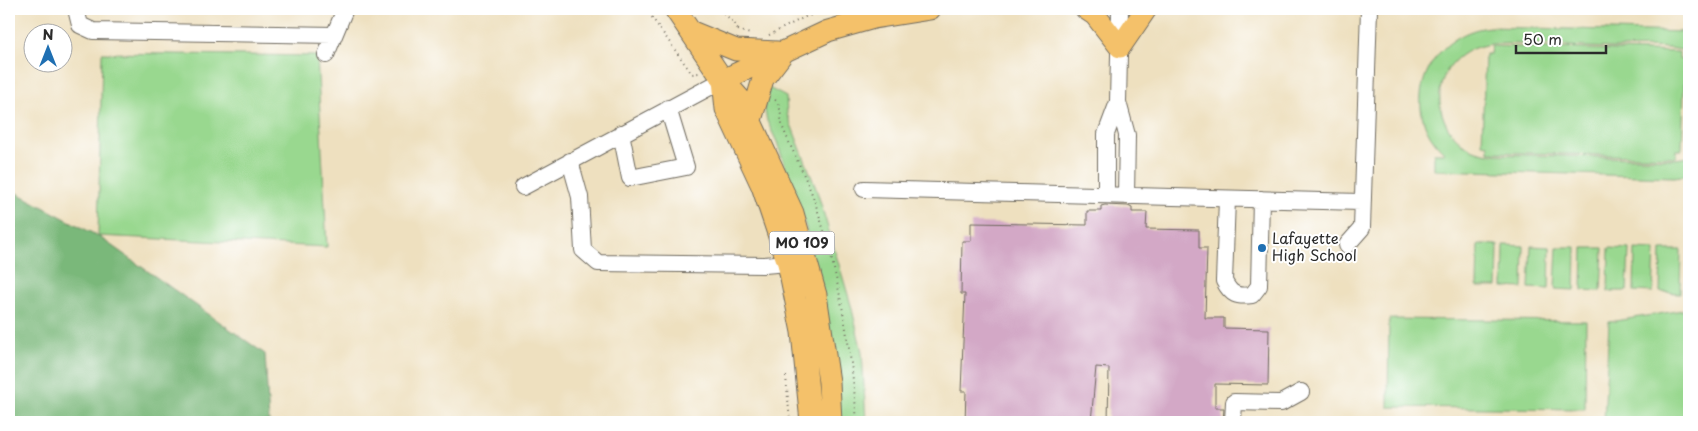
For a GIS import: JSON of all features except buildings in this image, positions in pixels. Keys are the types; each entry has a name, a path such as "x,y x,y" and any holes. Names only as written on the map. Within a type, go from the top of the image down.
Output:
{"main road":[{"name":"MO 109","path":"675,9 723,80 741,100 793,214 806,253 823,338 831,422"},
{"path":"723,80 828,31 861,21 930,9"},
{"path":"1086,9 1095,15 1120,46 1146,9"},
{"path":"692,32 736,50 783,52"},
{"path":"751,120 763,79 783,52"},
{"name":"MO 109","path":"723,80 726,110 762,186 788,263 802,332 810,422"}],"street":[{"path":"76,9 80,25 93,31 334,35"},
{"path":"326,55 346,9"},
{"path":"1120,9 1118,102 1127,135 1126,196"},
{"path":"1347,245 1362,228 1369,9"},
{"path":"523,187 723,80"},
{"path":"1106,195 1106,134 1118,102"},
{"path":"621,133 630,178 686,167 668,108"},
{"path":"570,162 580,197 583,250 598,264 764,265 788,263"},
{"path":"864,189 1362,202"},
{"path":"1227,198 1224,281 1229,291 1239,297 1252,295 1259,286 1262,199"},
{"path":"1234,422 1234,402 1281,403 1301,392"}],"path":[{"path":"646,9 692,74"},
{"path":"715,9 729,18 738,30 738,37"},
{"path":"766,37 805,17 830,9"},
{"path":"738,30 754,34"},
{"path":"771,98 779,104 782,126 812,196 835,275 852,364 857,422"},
{"path":"786,376 790,422"}],"green space":[{"path":"1490,27 1689,32 1689,52 1642,47 1613,48 1507,44 1483,46 1470,50 1454,61 1444,76 1440,93 1441,110 1447,126 1458,140 1473,149 1491,154 1675,159 1689,157 1689,175 1674,177 1434,170 1434,153 1445,153 1430,135 1422,116 1421,95 1426,76 1435,58 1450,43 1468,32"},
{"path":"1491,46 1679,52 1679,59 1685,60 1682,150 1676,150 1676,157 1488,152 1488,145 1482,144 1485,54 1490,54"},
{"path":"102,53 317,56 327,247 98,236"},
{"path":"767,87 786,97 787,114 817,191 851,305 862,352 866,422 837,422 806,228 777,142 767,121 764,106"},
{"path":"9,189 98,236 265,354 269,422 9,422"},
{"path":"1478,244 1498,245 1497,287 1477,287"},
{"path":"1504,245 1524,246 1523,288 1503,287"},
{"path":"1531,246 1550,247 1549,289 1529,288"},
{"path":"1557,247 1576,247 1575,290 1555,289"},
{"path":"1583,248 1603,248 1601,291 1582,290"},
{"path":"1609,248 1629,249 1627,291 1608,291"},
{"path":"1635,249 1655,250 1653,292 1634,291"},
{"path":"1661,250 1681,250 1680,293 1660,292"},
{"path":"1689,309 1689,422 1604,422 1609,322"},
{"path":"1389,319 1586,321 1585,409 1388,407"}],"place":[{"name":"Lafayette High School","path":"1262,248"}]}
